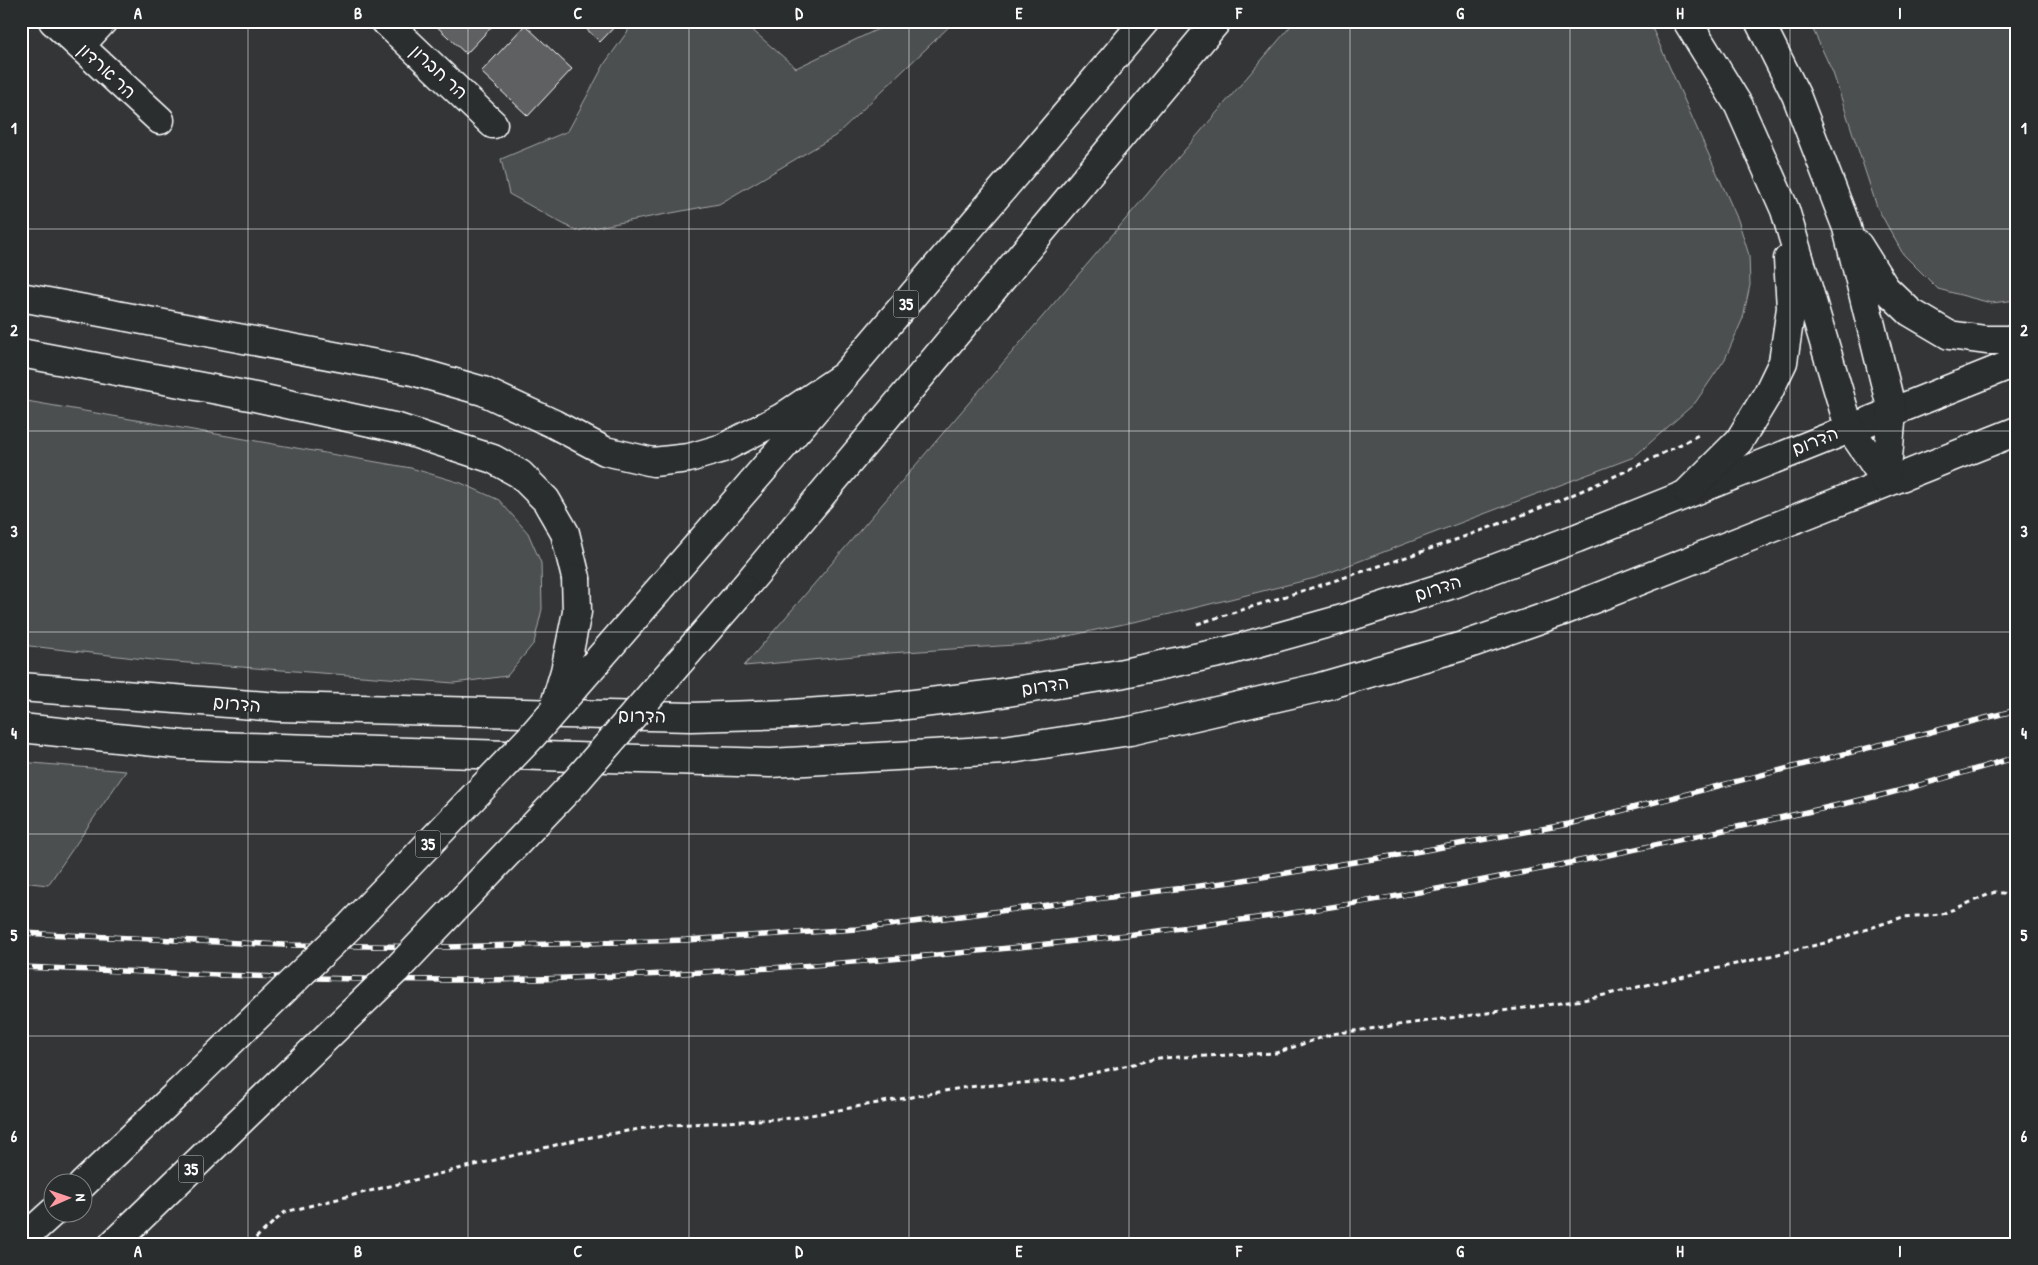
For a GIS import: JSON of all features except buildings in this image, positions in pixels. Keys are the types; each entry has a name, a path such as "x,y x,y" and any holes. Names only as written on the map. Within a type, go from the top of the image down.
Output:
{"main road":[{"name":"הר ארדון","path":"53,21 160,120"},
{"path":"80,46 103,21"},
{"name":"הר חברון","path":"385,21 493,124"},
{"name":"35","path":"92,1175 351,925 552,711 846,375 1145,21"},
{"name":"35","path":"113,1244 396,970 577,780 743,589 1217,21"},
{"path":"1687,21 1739,106 1785,210 1849,427 1886,481"},
{"path":"1760,21 1796,95 1847,228 1892,411 1886,481"},
{"path":"1688,492 1739,441 1768,393 1783,362 1791,308 1785,210"},
{"path":"1847,228 1885,288 1910,312 1949,335 1986,340 2017,340"},
{"path":"21,297 413,371 483,391 554,424 605,451 653,462 689,458 723,448 781,418 846,375"},
{"path":"21,353 255,397 398,428 493,459 520,474 546,500 565,533 576,578 577,612 565,671 552,711"},
{"name":"הדרום","path":"21,687 278,708 691,717 791,714 890,706 994,694 1110,676 1228,651 1339,620 1453,584 1577,538 1849,427 2017,362"},
{"path":"21,728 191,746 770,763 1004,750 1130,731 1317,688 1463,646 1563,610 2017,430"},
{"path":"21,1241 42,1222"}],"path":[{"path":"1188,626 1443,545 1642,466 1702,433"},
{"path":"249,1244 285,1212 580,1139 657,1126 794,1118 967,1087 1064,1080 1159,1058 1276,1053 1332,1034 1583,1000 1829,942 1903,917 1942,914 1995,892 2017,894"}],"shaded area":[{"path":"635,21 742,21 796,68 895,21 955,21 835,136 719,204 576,231 509,194 501,159 568,131 605,63"},
{"path":"1295,21 1649,21 1738,220 1749,255 1750,285 1743,318 1725,359 1695,403 1634,457 1315,578 1170,614 1031,644 889,653 744,666"},
{"path":"1809,21 2017,21 2017,300 1991,303 1938,289 1903,254 1877,207 1833,73"},
{"path":"21,400 411,468 461,483 499,500 528,533 541,563 542,609 534,643 507,676 454,683 162,661 21,645"},
{"path":"21,762 126,771 48,885 21,882"}],"railway":[{"path":"21,933 284,945 449,947 686,940 857,929 1231,882 1404,854 1569,824 2017,710"},
{"path":"21,967 344,979 538,979 800,966 1061,943 1292,913 1521,873 1866,799 2017,757"}]}
